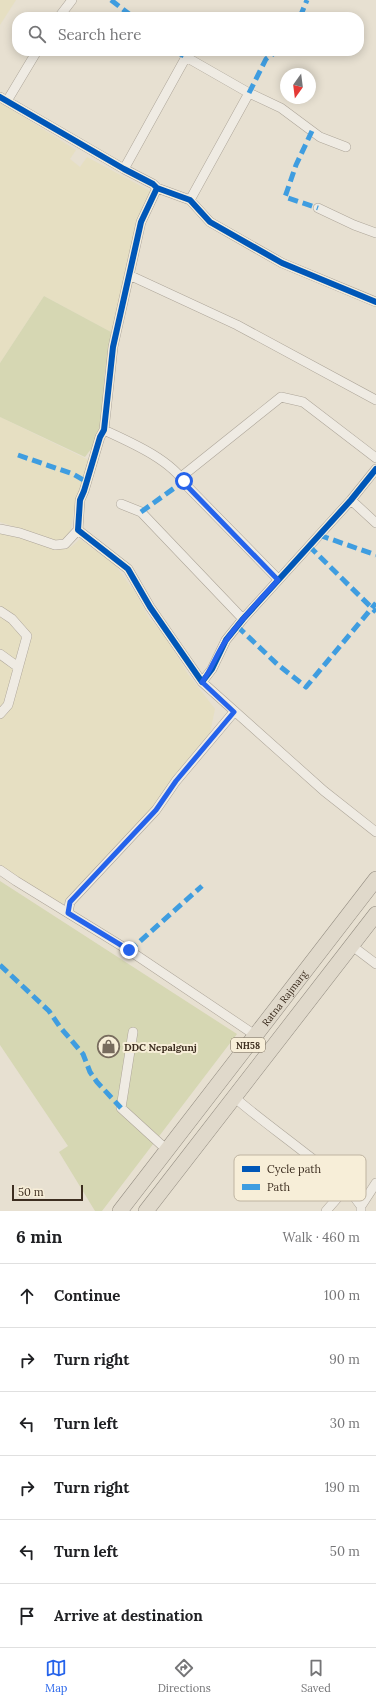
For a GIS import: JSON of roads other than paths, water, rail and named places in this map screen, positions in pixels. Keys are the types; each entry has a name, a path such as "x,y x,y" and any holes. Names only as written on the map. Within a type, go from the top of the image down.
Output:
{"highway":[{"name":"Ratna Rajmarg","path":"120,1211 376,879"},
{"name":"Ratna Rajmarg","path":"146,1211 376,914"}],"street":[{"path":"63,12 72,0"},
{"path":"34,56 4,99 124,169 153,184 157,188 190,200 210,222 282,263 376,302"},
{"path":"124,169 186,57 249,93 281,108 320,137 346,147"},
{"path":"190,200 249,93"},
{"path":"0,529 20,532 55,545 65,544 78,530 80,500 100,437 104,430 113,347 141,222 157,188"},
{"path":"318,208 354,225 376,233"},
{"path":"129,275 237,325 376,400"},
{"path":"181,477 281,397 303,402 376,458"},
{"path":"104,430 147,451 181,477 186,485 278,580"},
{"path":"202,682 212,669 226,640 243,619 351,500 376,469"},
{"path":"351,500 376,523"},
{"path":"121,504 141,512 243,619"},
{"path":"78,530 128,570 150,607 202,682 324,791 376,832"},
{"path":"0,611 12,619 27,636 8,705 0,714"},
{"path":"0,654 18,667"},
{"path":"68,913 70,902 156,810 176,781 234,712"},
{"path":"0,870 133,953 256,1035"},
{"path":"351,945 376,964"},
{"path":"134,1032 121,1108 167,1150"},
{"path":"234,1097 308,1155"},
{"path":"366,1200 376,1183"},
{"path":"326,1211 335,1201"}],"place":[{"name":"DDC Nepalgunj","path":"108,1047"}]}
